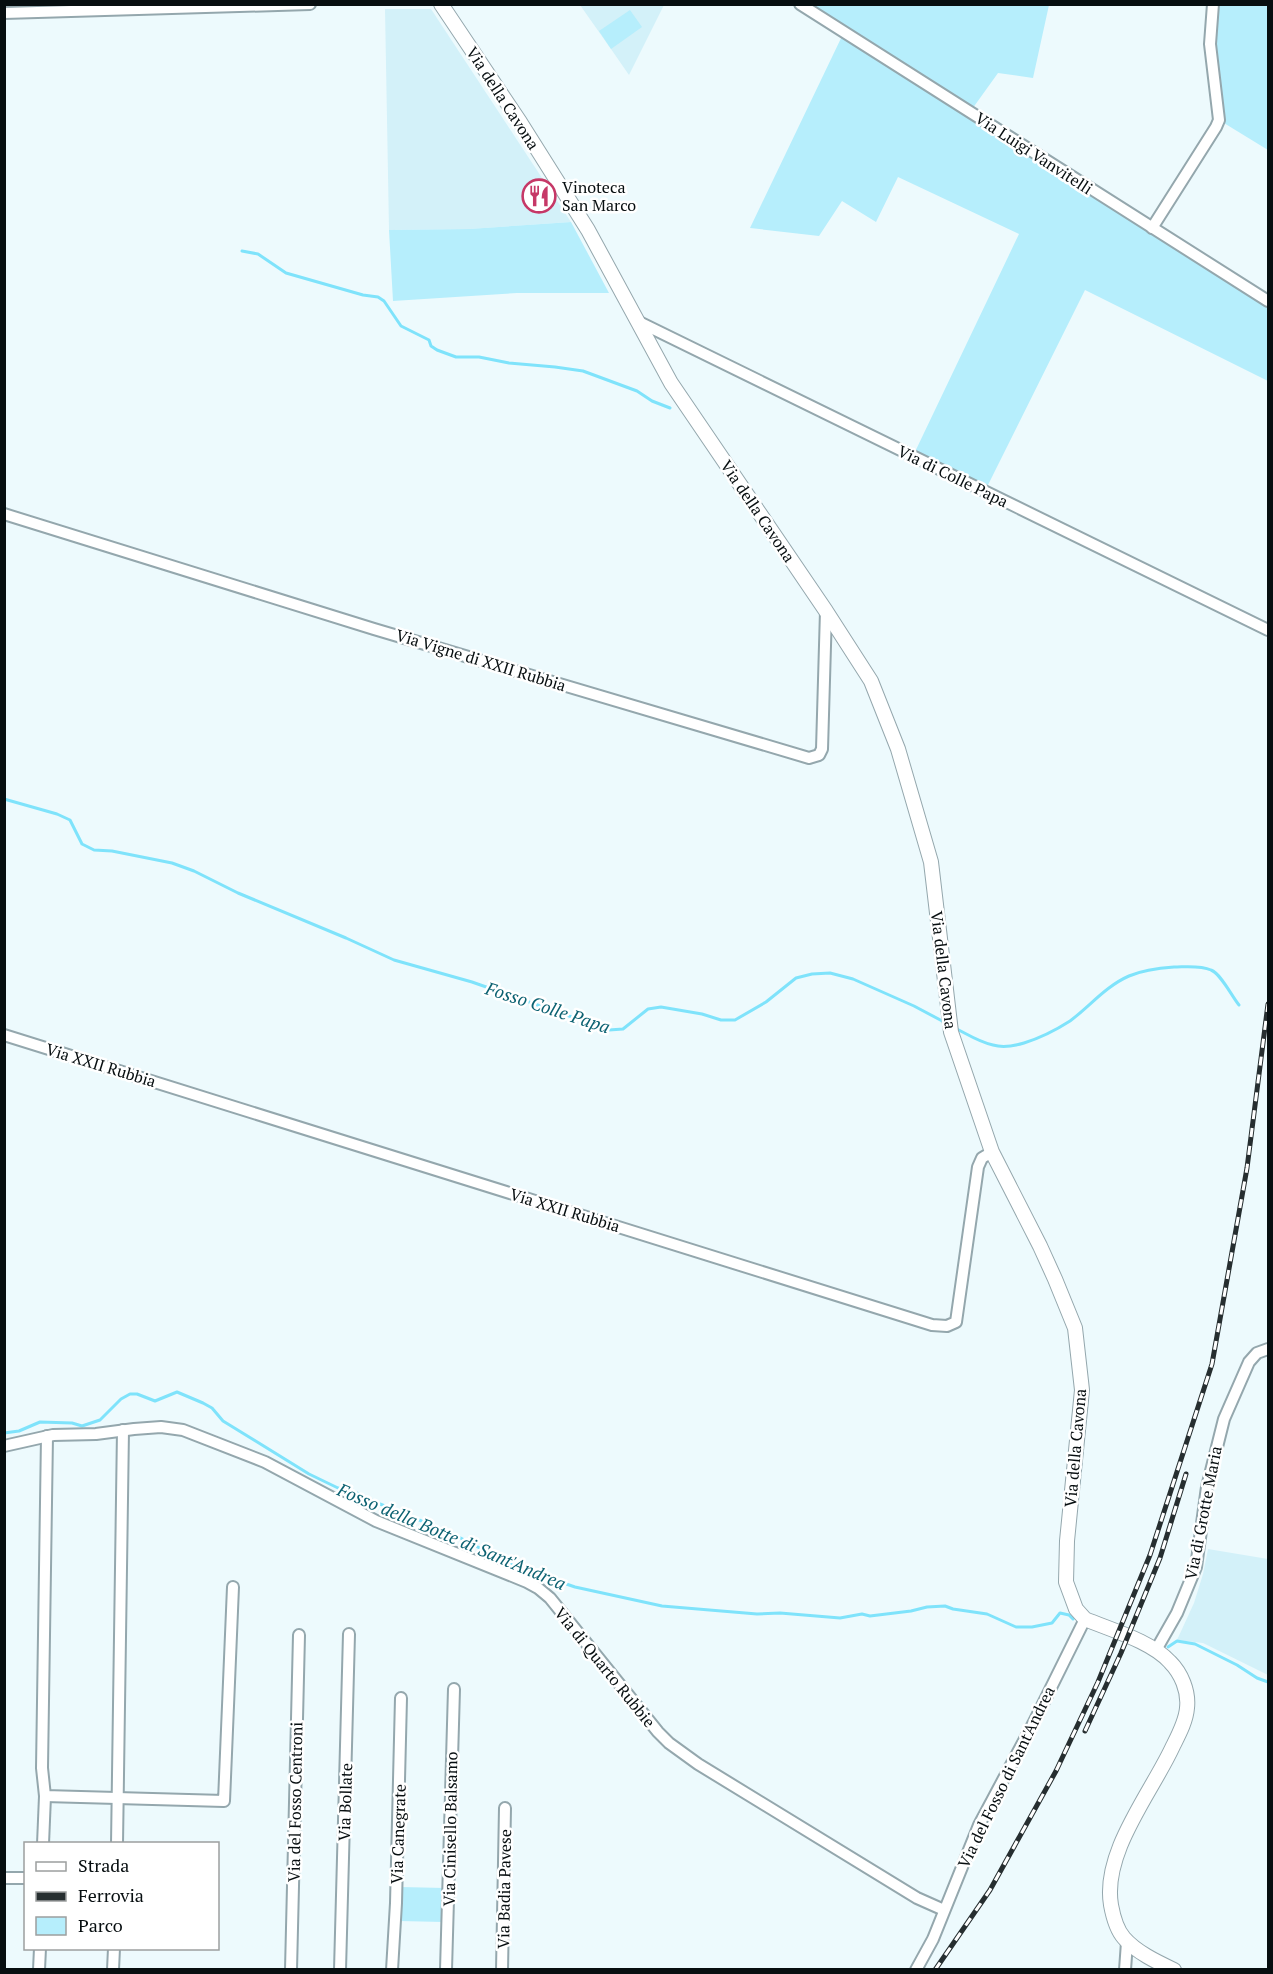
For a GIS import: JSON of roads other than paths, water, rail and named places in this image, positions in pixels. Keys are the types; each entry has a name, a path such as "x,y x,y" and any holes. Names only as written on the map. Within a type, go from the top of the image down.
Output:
{"main road":[{"name":"Via della Cavona","path":"441,4 582,220 671,384 871,681 898,749 931,862 950,1025 992,1152 1044,1254 1075,1328 1082,1390 1067,1541 1066,1582 1076,1609 1085,1619"},
{"path":"1085,1619 1156,1650 1171,1662 1180,1676 1186,1693 1187,1709 1184,1723 1122,1843 1112,1869 1109,1892 1118,1930 1127,1942 1174,1970"}],"street":[{"path":"4,13 310,4"},
{"name":"Via Luigi Vanvitelli","path":"800,4 1269,301"},
{"path":"1152,228 1219,120 1210,44 1213,4"},
{"name":"Via di Colle Papa","path":"637,321 1269,630"},
{"name":"Via Vigne di XXII Rubbia","path":"4,514 374,629 809,758 819,755 822,749 826,611"},
{"name":"Via XXII Rubbia","path":"4,1035 933,1325 947,1326 956,1322 978,1167 982,1158 992,1152"},
{"name":"Via di Grotte Maria","path":"1156,1650 1177,1613 1194,1572 1201,1539 1207,1487 1217,1442 1227,1413 1249,1362 1257,1353 1269,1349"},
{"name":"Via di Quarto Rubbie","path":"4,1446 47,1436 165,1427 183,1430 275,1467 376,1521 535,1587 550,1598 669,1743 698,1764 917,1898 944,1910"},
{"path":"117,1842 123,1430"},
{"path":"44,1842 45,1796 42,1768 47,1436"},
{"path":"45,1796 224,1800 233,1587"},
{"name":"Via del Fosso di Sant'Andrea","path":"916,1970 933,1939 979,1825 1033,1724 1085,1619"},
{"name":"Via Bollate","path":"340,1970 350,1634"},
{"name":"Via del Fosso Centroni","path":"291,1970 299,1635"},
{"name":"Via Cinisello Balsamo","path":"446,1970 454,1689"},
{"name":"Via Canegrate","path":"392,1970 401,1698"},
{"name":"Via Badia Pavese","path":"502,1970 505,1808"},
{"path":"4,1878 24,1878"},
{"path":"1125,1970 1127,1942"},
{"path":"39,1970 40,1950"},
{"path":"113,1970 114,1950"}],"waterway":[{"path":"242,251 258,254 286,273 363,295 378,297 384,301 401,326 429,340 431,346 437,350 456,357 479,357 509,363 583,371 637,391 652,401 670,408"},
{"name":"Fosso Colle Papa","path":"4,799 70,820 82,844 94,850 112,851 172,863 394,960 472,982 609,1030 623,1029 648,1009 661,1007 702,1014 721,1020 735,1020 766,1002 796,978 830,973 853,979 946,1023"},
{"name":"Fosso Colle Papa","path":"955,1028 978,1040 997,1046 1024,1043 1048,1034 1070,1021 1121,980 1140,972 1168,967 1207,968 1215,972 1239,1005"},
{"name":"Fosso della Botte di Sant'Andrea","path":"4,1433 19,1431 40,1422 72,1423 82,1426 100,1420 121,1399 130,1394 137,1394 155,1401 177,1392 212,1408 223,1421 309,1474 338,1488 355,1492 451,1533 514,1566 575,1587 662,1606 757,1614 780,1613 840,1618 945,1606 987,1614 1016,1627 1052,1623 1060,1613 1069,1615 1073,1619"},
{"name":"Fosso della Botte di Sant'Andrea","path":"1168,1647 1177,1641 1195,1644 1268,1682"}],"railway":[{"path":"935,1970 990,1890 1056,1771 1098,1682 1150,1555 1212,1364 1247,1168 1268,1004"},
{"path":"1085,1731 1121,1653 1160,1558 1186,1474"}],"place":[{"name":"Vinoteca San Marco","path":"539,196"}]}
